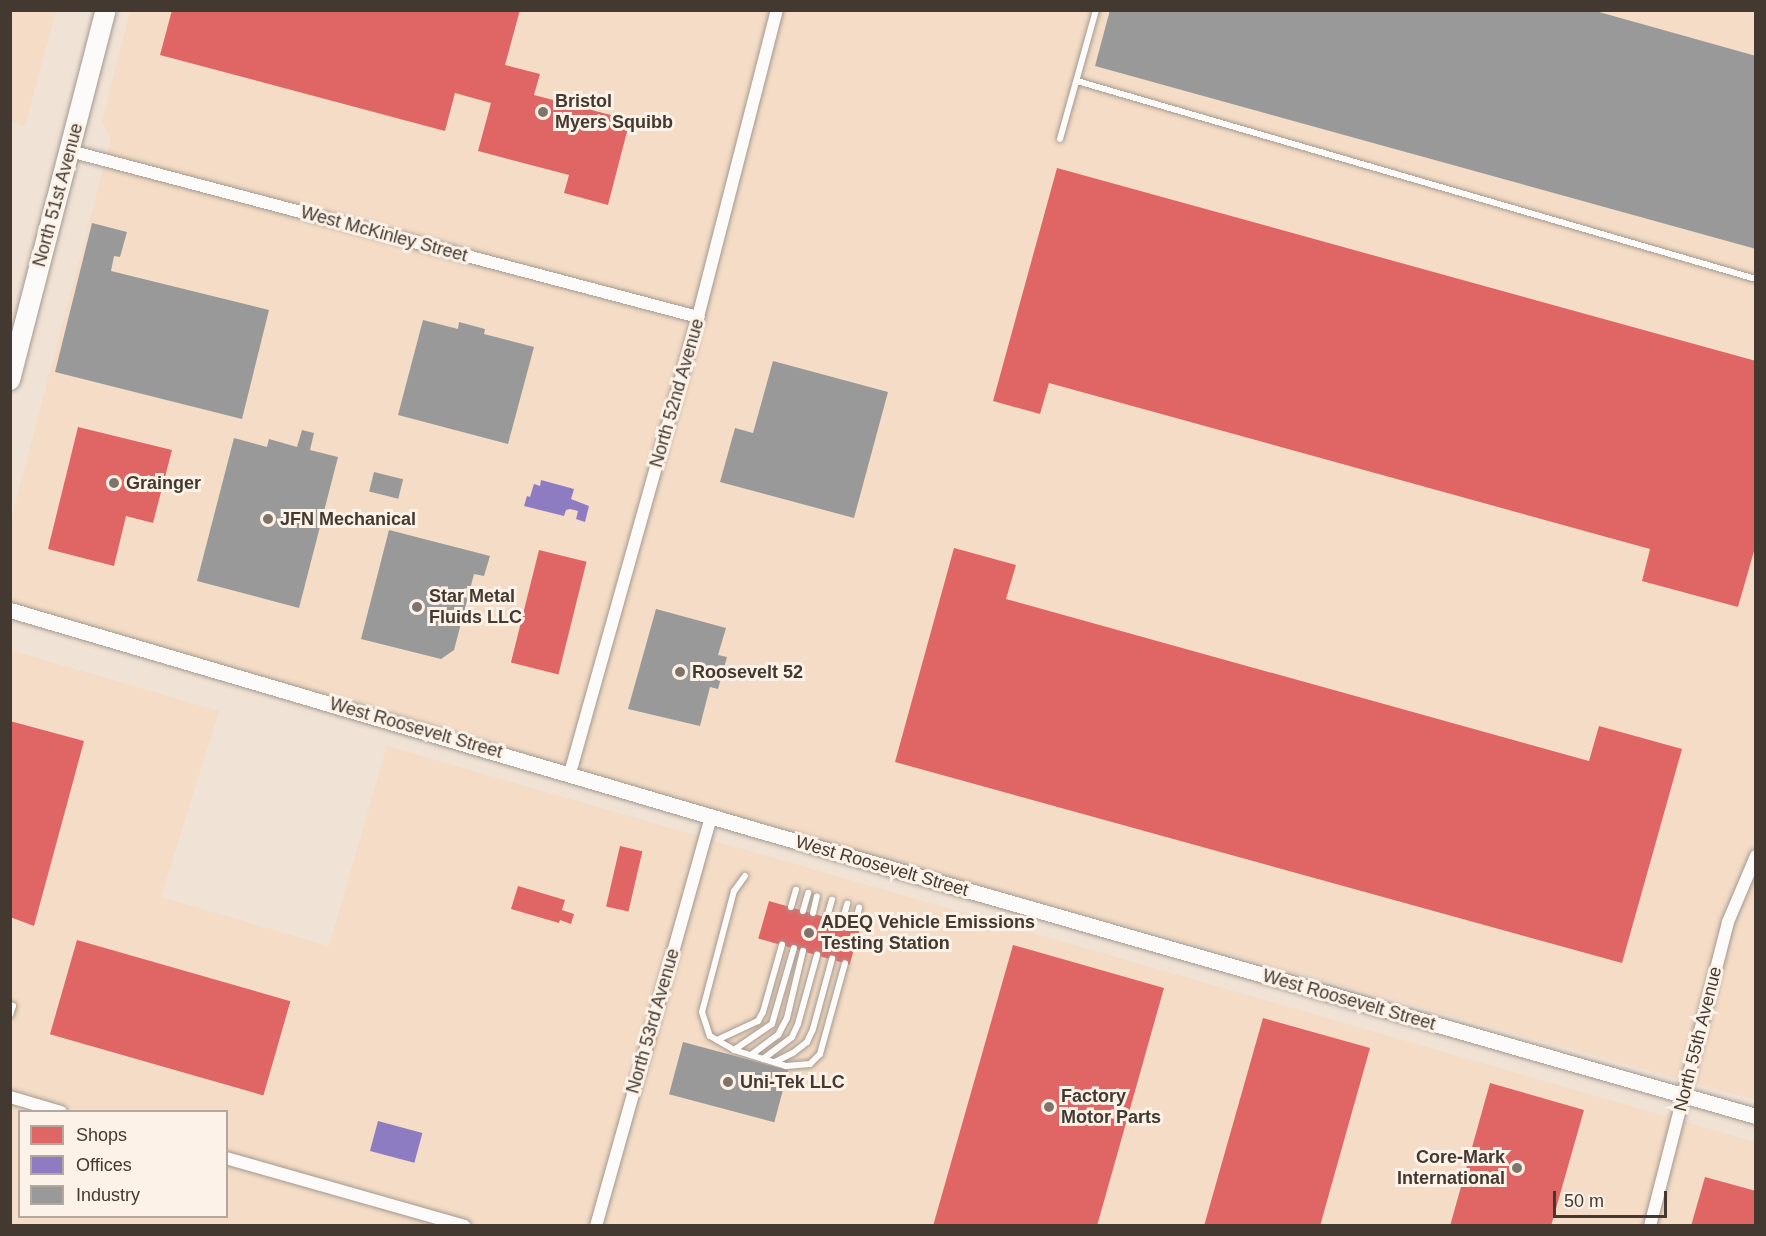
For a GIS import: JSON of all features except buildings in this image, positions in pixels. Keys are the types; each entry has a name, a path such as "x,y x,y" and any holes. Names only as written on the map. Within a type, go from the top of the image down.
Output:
{"main road":[{"name":"North 51st Avenue","path":"10,380 106,10"}],"street":[{"name":"North 52nd Avenue","path":"570,773 698,317 777,10"},
{"name":"West McKinley Street","path":"70,151 698,317"},
{"name":"West Roosevelt Street","path":"10,610 570,773 711,817 1755,1116"},
{"name":"North 53rd Avenue","path":"596,1226 711,817"},
{"name":"North 55th Avenue","path":"1650,1226 1728,922 1755,855"},
{"path":"10,1097 54,1110"},
{"path":"228,1159 465,1226"}],"lane":[{"path":"1060,139 1096,10"},
{"path":"1077,81 1755,279"},
{"path":"745,876 734,891 702,1012 710,1036 734,1050 786,1066 810,1064 820,1054 845,963"},
{"path":"791,907 796,890"},
{"path":"803,911 808,893"},
{"path":"813,913 817,896"},
{"path":"827,917 832,900"},
{"path":"842,922 847,904"},
{"path":"855,925 860,907"},
{"path":"717,1040 758,1021 763,1012 782,945"},
{"path":"734,1050 772,1024 794,948"},
{"path":"751,1055 778,1035 787,1018 803,951"},
{"path":"763,1059 792,1037 817,955"},
{"path":"774,1062 793,1053 807,1042 813,1029 832,960"},
{"path":"10,1005 13,1006 10,1015"}],"shaded area":[{"path":"10,11 56,11 25,126 11,122"},
{"path":"130,11 1755,11 1755,1100 836,845 11,610 11,520 111,140 102,121"},
{"path":"10,650 219,711 161,897 329,946 387,746 1755,1142 1755,1225 11,1225"}],"place":[{"name":"Bristol Myers Squibb","path":"543,112"},
{"name":"Grainger","path":"114,483"},
{"name":"JFN Mechanical","path":"268,519"},
{"name":"Star Metal Fluids LLC","path":"417,607"},
{"name":"Roosevelt 52","path":"680,672"},
{"name":"ADEQ Vehicle Emissions Testing Station","path":"809,933"},
{"name":"Uni-Tek LLC","path":"728,1082"},
{"name":"Factory Motor Parts","path":"1049,1107"},
{"name":"Core-Mark International","path":"1517,1168"}]}
